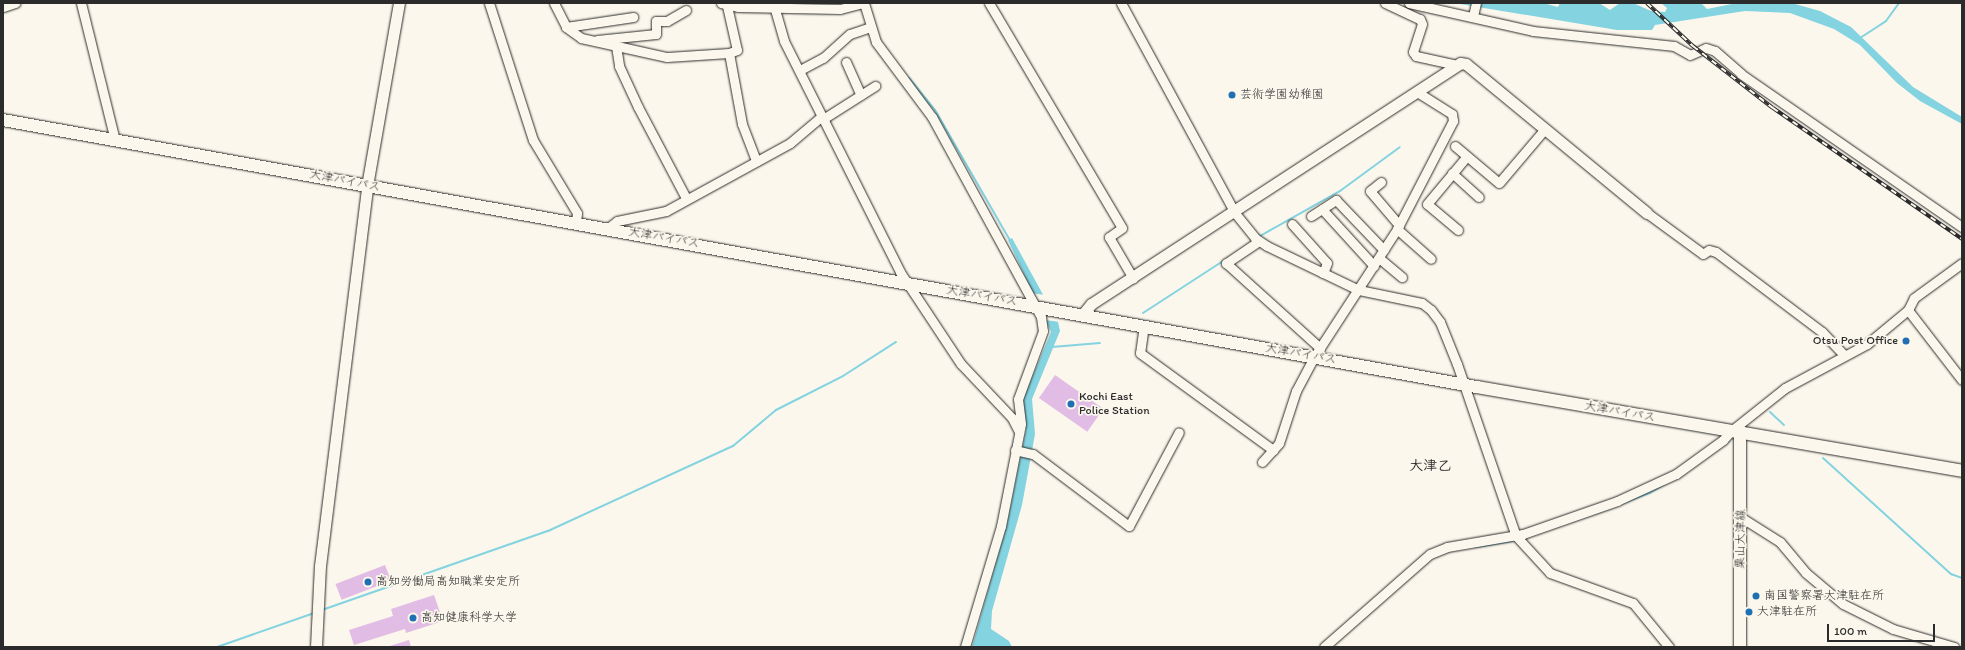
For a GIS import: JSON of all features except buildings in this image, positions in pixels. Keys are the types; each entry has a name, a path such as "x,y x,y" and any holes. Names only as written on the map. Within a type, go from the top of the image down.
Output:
{"main road":[{"name":"大津バイパス","path":"3,120 576,222 1035,306 1144,325 1317,352 1464,385 1962,471"},
{"name":"栗山大津線","path":"1735,431 1742,518 1740,647"}],"street":[{"path":"3,7 15,3"},
{"path":"81,3 115,140"},
{"path":"316,647 320,566 367,186 399,3"},
{"path":"489,3 533,140 577,212 576,222"},
{"path":"554,3 566,27 581,38 680,58 729,53 737,50 724,4 840,9 863,3 876,42 932,117 1041,317 1042,331 1018,398 1018,451 1001,526 965,647"},
{"path":"989,3 1122,228 1109,237 1133,278"},
{"path":"1121,3 1235,213 1259,241 1323,273 1359,290 1422,303 1431,310 1440,322 1464,385 1516,536 1550,573 1633,603 1668,647"},
{"path":"1385,3 1420,19 1422,24 1414,52 1416,56 1457,65 1466,64 1544,130 1647,213 1703,254 1709,250 1716,252 1822,332 1844,355"},
{"path":"1409,3 1474,10 1534,31 1674,46 1690,55 1706,48 1715,51 1741,74 1962,227"},
{"path":"774,6 784,41 800,70 822,117 906,283 961,364 1012,418 1019,432"},
{"path":"594,40 656,34 656,21 668,21 686,10"},
{"path":"566,27 633,17"},
{"path":"800,70 823,58 850,34 870,27"},
{"path":"616,46 619,66 686,198"},
{"path":"729,53 742,124 756,161"},
{"path":"846,62 861,95"},
{"path":"1083,314 1091,304 1235,213 1457,65"},
{"path":"608,228 617,221 666,211 686,198 790,142 822,117 875,86"},
{"path":"1262,462 1279,443 1296,391 1317,352 1359,290 1398,227 1453,121 1452,114 1417,92"},
{"path":"1455,146 1499,183 1544,130"},
{"path":"1458,230 1426,204 1466,156"},
{"path":"1452,173 1479,197"},
{"path":"1381,182 1370,191 1398,227 1431,259"},
{"path":"1311,216 1336,200 1379,258"},
{"path":"1322,209 1402,277"},
{"path":"1292,224 1327,263 1323,273"},
{"path":"1259,241 1226,263 1317,352"},
{"path":"1324,647 1430,554 1447,547 1516,536 1646,490 1688,466 1735,431 1785,388 1867,344 1908,310 1914,298 1962,262"},
{"path":"1908,310 1962,380"},
{"path":"1144,325 1140,352 1273,450"},
{"path":"1018,451 1033,454 1129,526 1179,432"},
{"path":"1742,518 1780,542 1806,573 1843,604 1893,629 1954,647"}],"water":[{"path":"1454,3 1543,3 1558,7 1560,3 1599,3 1610,10 1620,3 1633,3 1651,11 1665,12 1667,8 1661,3 1701,3 1707,9 1737,3 1795,4 1820,11 1851,27 1913,87 1962,117 1962,124 1920,101 1897,83 1860,45 1834,29 1790,13 1745,11 1655,25 1652,30 1617,30"},
{"path":"1012,238 1058,322 1060,331 1032,399 1035,434 1022,505 992,611 991,629 1009,641 1012,647 972,647 1007,524 1026,430 1022,405 1051,332 1008,240"}],"pier":[{"path":"1031,293 1045,295 1060,322 1045,320"}],"waterway":[{"path":"1860,38 1886,21 1899,3"},
{"path":"909,78 935,110 1011,242"},
{"path":"1260,236 1340,191 1400,147"},
{"path":"1143,313 1223,261"},
{"path":"322,610 548,531 733,446 776,410 843,376 896,342"},
{"path":"1052,347 1100,343"},
{"path":"1770,412 1784,425"},
{"path":"1720,447 1729,441"},
{"path":"1823,458 1951,574 1962,578"},
{"path":"1594,514 1650,493 1665,484"},
{"path":"1476,547 1512,541"},
{"path":"217,647 314,613"}],"railway":[{"path":"1647,3 1693,46 1773,108 1962,239"}],"place":[{"name":"芸術学園幼稚園","path":"1232,95"},
{"name":"Otsu Post Office","path":"1906,341"},
{"name":"Kochi East Police Station","path":"1071,404"},
{"name":"高知労働局高知職業安定所","path":"368,582"},
{"name":"南国警察署大津駐在所","path":"1756,596"},
{"name":"大津駐在所","path":"1749,612"},
{"name":"高知健康科学大学","path":"413,618"}],"district":[{"name":"大津乙","path":"1430,466"}]}
